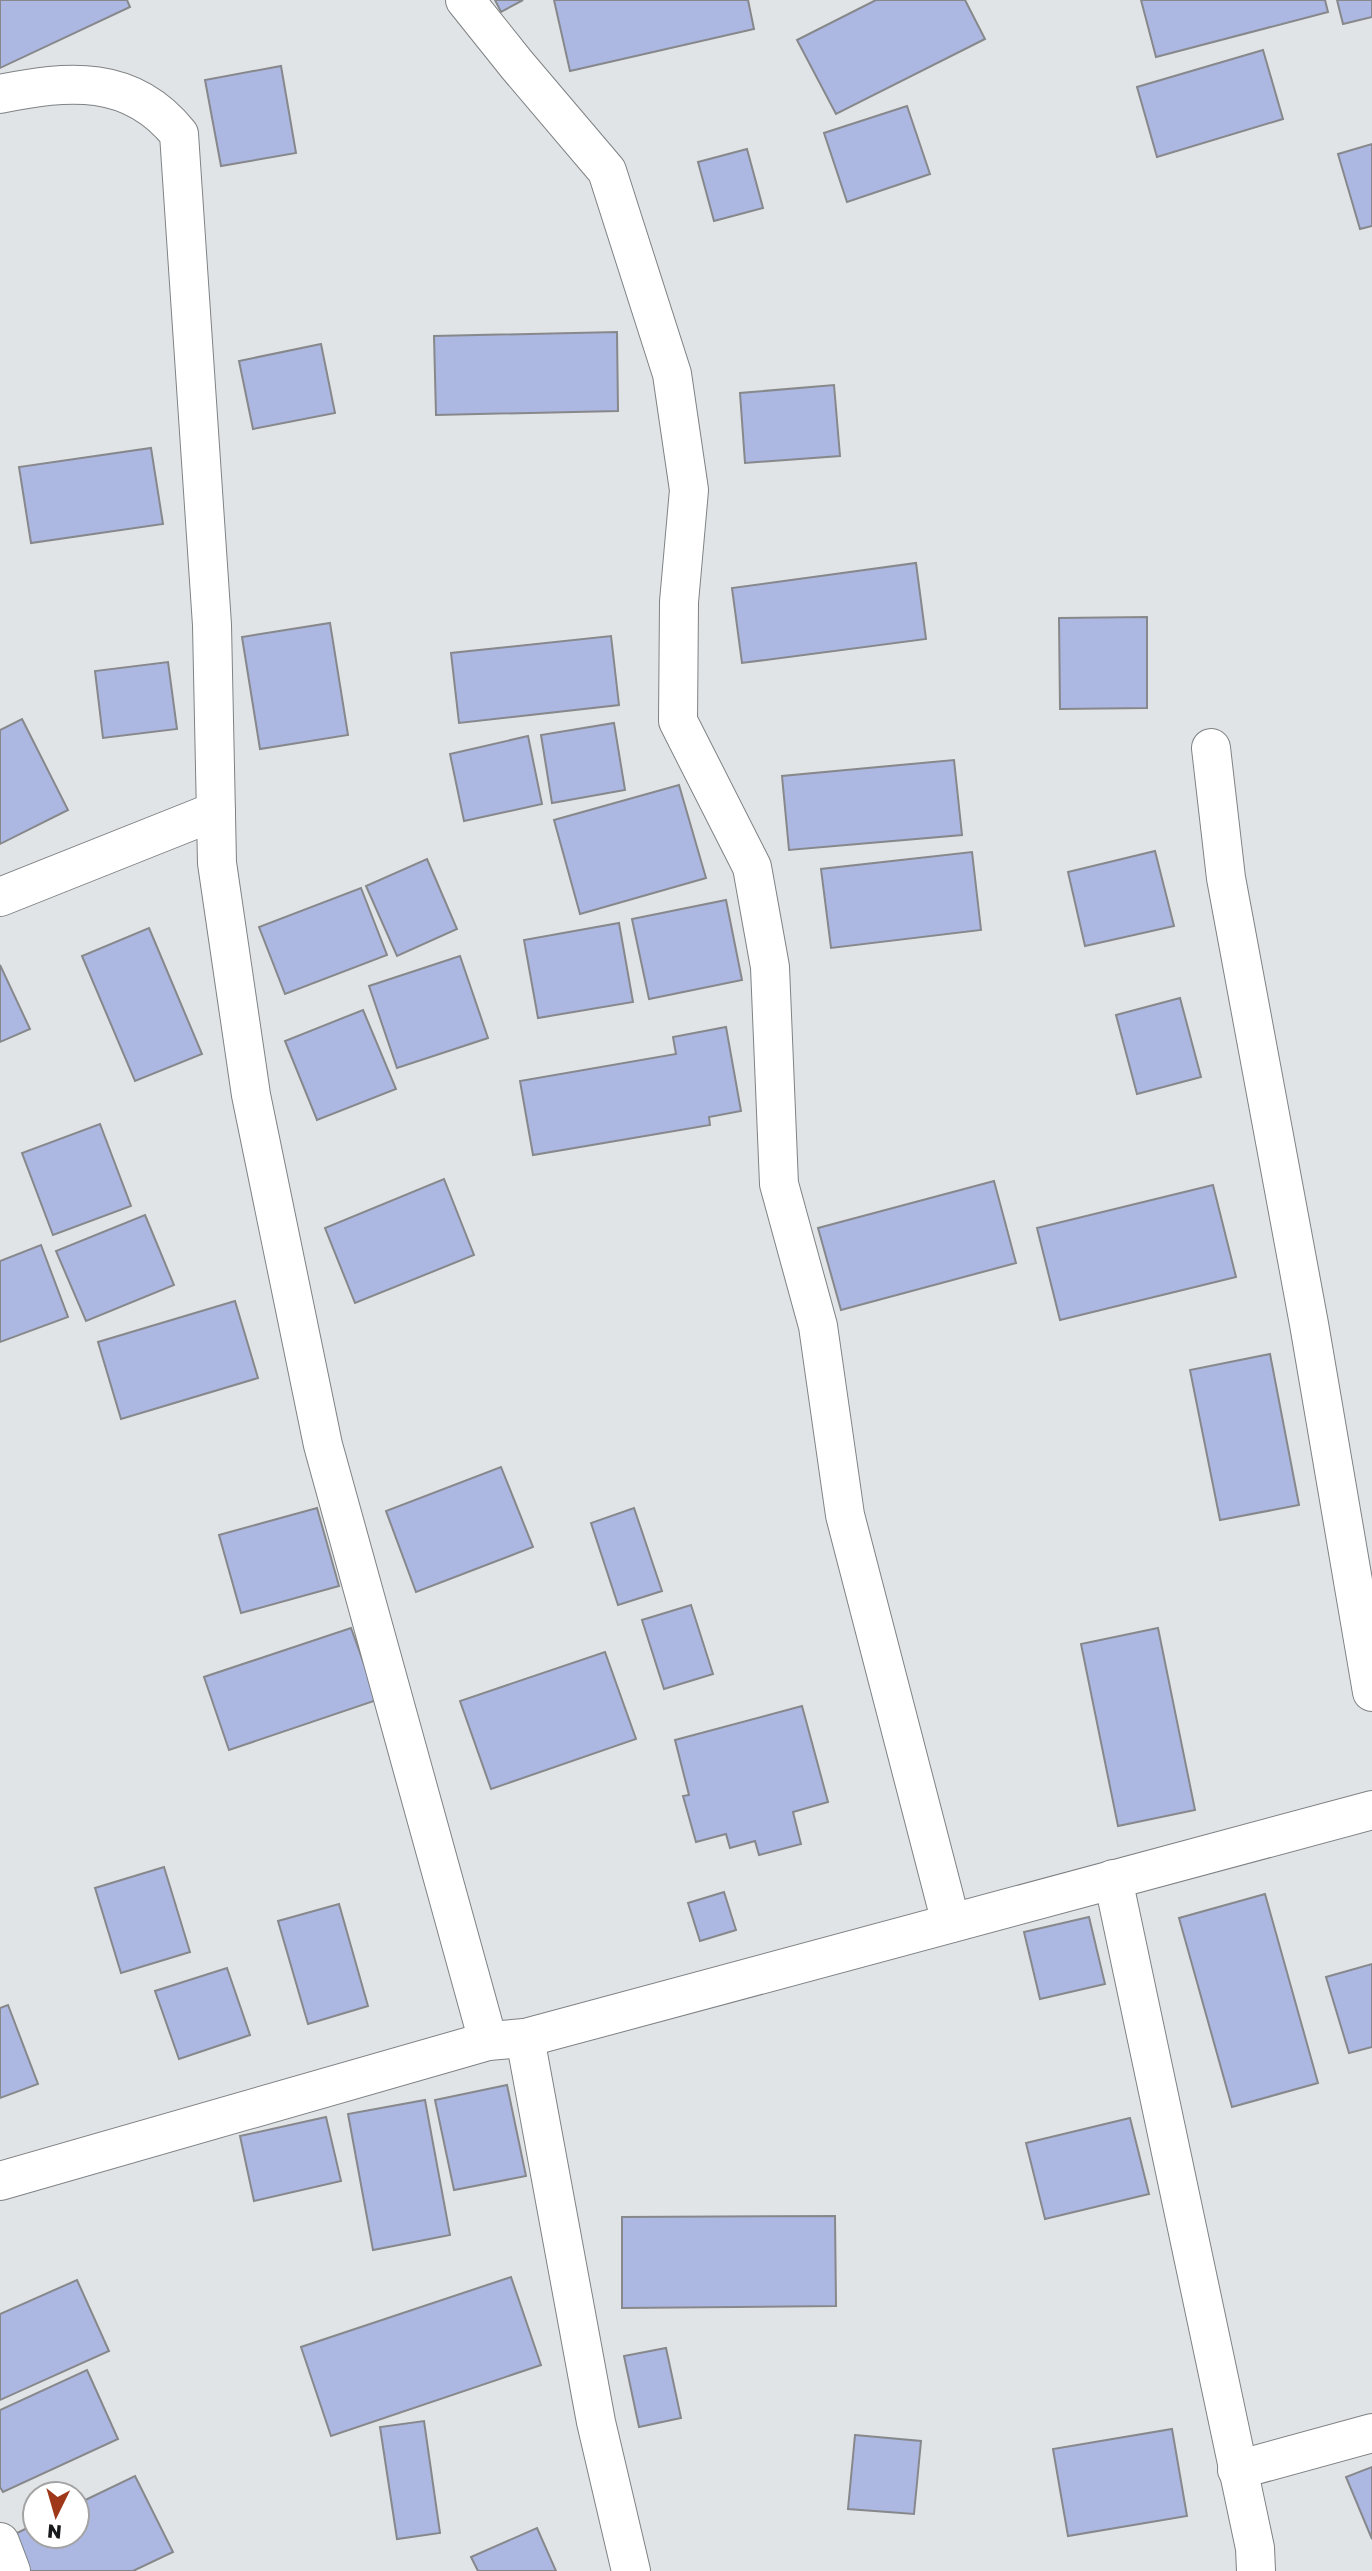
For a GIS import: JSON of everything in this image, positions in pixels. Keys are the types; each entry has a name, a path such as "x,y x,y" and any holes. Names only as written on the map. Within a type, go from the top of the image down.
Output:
{"street":[{"path":"465,0 607,170 672,374 689,490 679,602 678,721 752,867 770,967 779,1184 818,1326 845,1515 951,1923"},
{"path":"0,94 33,87 84,83 137,97 164,115 179,134 212,625 217,863 251,1095 323,1445 506,2039 631,2571"},
{"path":"1212,748 1226,878 1309,1324 1372,1692"},
{"path":"0,897 216,811"},
{"path":"0,2181 506,2039 1372,1810"},
{"path":"1112,1879 1255,2548 1256,2571"},
{"path":"1237,2470 1372,2433"},
{"path":"0,2542 11,2571"}],"building":[{"path":"0,0 127,0 130,7 0,68"},
{"path":"495,0 523,0 501,12"},
{"path":"554,0 748,0 754,29 570,71"},
{"path":"876,0 965,0 985,39 836,114 797,40"},
{"path":"1141,0 1325,0 1328,12 1156,57"},
{"path":"1337,0 1372,0 1372,17 1343,24"},
{"path":"1263,50 1283,119 1157,157 1137,87"},
{"path":"281,66 296,153 221,166 205,80"},
{"path":"907,106 930,174 847,202 824,133"},
{"path":"1372,144 1372,226 1360,229 1338,154"},
{"path":"747,149 763,208 714,221 698,162"},
{"path":"617,332 618,411 436,415 434,336"},
{"path":"321,344 335,413 253,429 239,361"},
{"path":"834,385 840,456 745,463 740,393"},
{"path":"151,448 163,524 31,543 19,467"},
{"path":"916,563 926,639 742,663 732,588"},
{"path":"1147,617 1147,708 1060,709 1059,618"},
{"path":"330,623 348,735 260,749 242,637"},
{"path":"611,636 619,705 459,723 451,653"},
{"path":"168,662 177,729 103,738 95,671"},
{"path":"22,719 68,810 0,844 0,730"},
{"path":"614,723 625,790 552,803 541,735"},
{"path":"528,736 542,804 464,821 450,754"},
{"path":"954,760 962,835 789,850 782,776"},
{"path":"679,785 706,878 580,914 554,820"},
{"path":"1155,851 1174,926 1085,946 1068,872"},
{"path":"972,852 981,930 831,948 821,869"},
{"path":"427,859 457,929 397,956 366,886"},
{"path":"361,888 387,955 285,994 259,927"},
{"path":"726,900 742,980 649,999 632,919"},
{"path":"619,923 633,1002 538,1018 524,940"},
{"path":"149,928 202,1054 135,1081 82,956"},
{"path":"460,956 488,1038 397,1068 369,986"},
{"path":"0,965 30,1029 0,1042"},
{"path":"1180,998 1201,1077 1137,1094 1116,1015"},
{"path":"363,1010 396,1089 317,1120 285,1041"},
{"path":"726,1027 741,1111 709,1117 710,1125 533,1155 520,1081 676,1054 673,1037"},
{"path":"100,1124 131,1206 53,1235 22,1153"},
{"path":"444,1179 474,1255 355,1303 325,1228"},
{"path":"994,1181 1016,1263 841,1310 818,1228"},
{"path":"1213,1185 1236,1277 1060,1320 1037,1228"},
{"path":"145,1215 174,1285 86,1321 56,1251"},
{"path":"41,1245 68,1317 0,1342 0,1261"},
{"path":"235,1301 258,1378 121,1419 98,1342"},
{"path":"1270,1354 1299,1505 1220,1520 1190,1370"},
{"path":"501,1467 533,1547 416,1592 386,1511"},
{"path":"317,1508 339,1586 241,1613 219,1535"},
{"path":"634,1508 662,1591 618,1605 591,1523"},
{"path":"691,1605 713,1674 664,1689 642,1620"},
{"path":"351,1628 377,1700 229,1750 204,1677"},
{"path":"1158,1628 1195,1810 1118,1826 1081,1644"},
{"path":"605,1652 636,1739 491,1789 460,1701"},
{"path":"802,1706 828,1802 793,1812 801,1844 759,1855 755,1841 730,1848 726,1834 696,1842 683,1796 689,1795 675,1740"},
{"path":"164,1867 190,1952 121,1973 95,1888"},
{"path":"724,1892 736,1930 700,1941 688,1903"},
{"path":"1265,1894 1318,2083 1232,2107 1179,1918"},
{"path":"339,1904 368,2006 308,2024 278,1921"},
{"path":"1089,1917 1105,1984 1040,1999 1024,1932"},
{"path":"1372,1964 1372,2047 1349,2053 1326,1977"},
{"path":"227,1968 250,2035 179,2059 155,1991"},
{"path":"8,2005 38,2084 0,2098 0,2008"},
{"path":"507,2085 526,2176 454,2190 435,2100"},
{"path":"425,2100 450,2235 373,2250 348,2114"},
{"path":"326,2117 341,2181 254,2201 240,2136"},
{"path":"1130,2118 1149,2194 1045,2219 1026,2143"},
{"path":"835,2216 836,2306 622,2308 622,2217"},
{"path":"511,2277 541,2365 331,2436 301,2347"},
{"path":"77,2280 109,2351 0,2400 0,2314"},
{"path":"666,2348 681,2418 639,2427 624,2356"},
{"path":"87,2370 118,2439 29,2480 21,2480 21,2484 3,2492 0,2487 0,2410"},
{"path":"424,2421 440,2533 397,2539 380,2427"},
{"path":"1172,2429 1187,2516 1068,2536 1053,2449"},
{"path":"855,2435 921,2441 914,2514 848,2509"},
{"path":"1372,2467 1372,2539 1346,2477"},
{"path":"135,2476 173,2552 133,2571 25,2571 9,2537 21,2531 21,2550 91,2550 91,2497"},
{"path":"537,2528 556,2571 478,2571 471,2557"}]}
